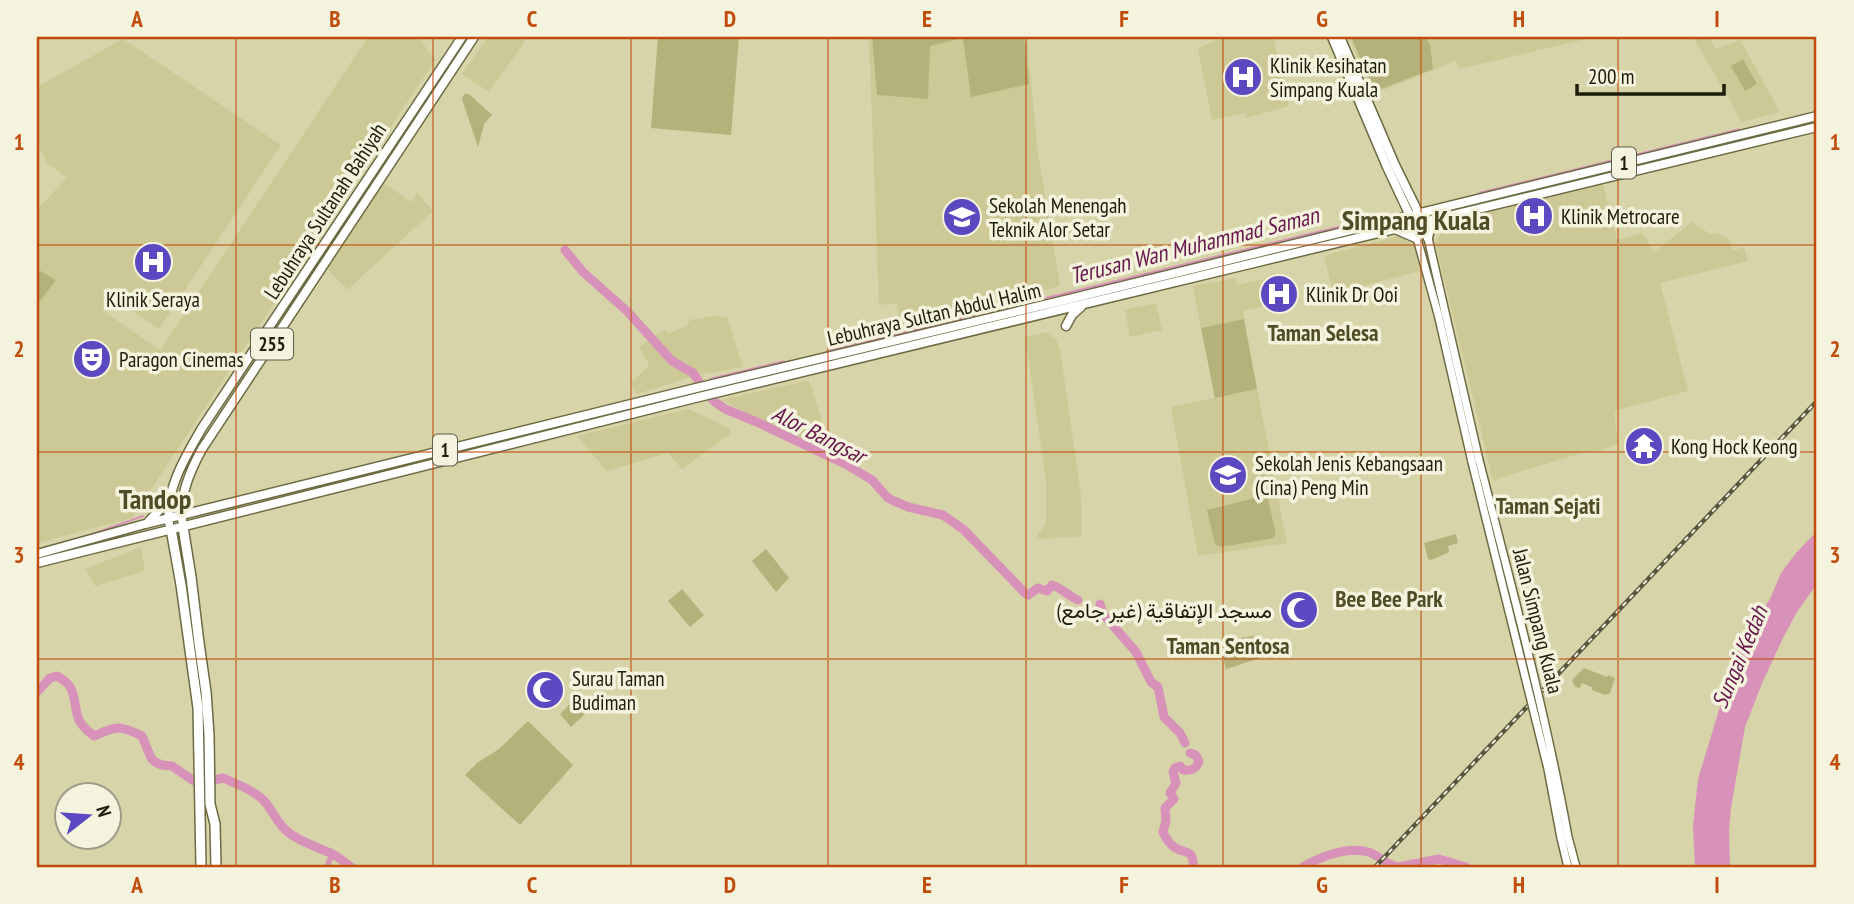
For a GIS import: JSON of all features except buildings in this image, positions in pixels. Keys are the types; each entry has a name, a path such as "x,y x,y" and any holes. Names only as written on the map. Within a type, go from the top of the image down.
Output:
{"highway":[{"path":"183,527 206,692 201,867"},
{"path":"170,529 181,585 205,769"},
{"path":"205,792 215,824 216,867"},
{"path":"210,867 210,855 215,844"}],"main road":[{"name":"Lebuhraya Sultanah Bahiyah","path":"170,529 171,498 181,466 202,428 462,37"},
{"name":"Lebuhraya Sultanah Bahiyah","path":"183,527 181,516 184,495 202,449 474,37"},
{"path":"1326,37 1340,56"},
{"path":"1332,37 1401,197 1416,219"},
{"path":"1340,37 1411,198 1416,219"},
{"name":"Lebuhraya Sultan Abdul Halim","path":"1416,219 1432,210 1817,116"},
{"name":"Lebuhraya Sultan Abdul Halim","path":"723,387 1083,296 1393,224 1443,217 1817,127"},
{"path":"353,201 355,183 368,177"},
{"path":"1401,197 1393,224 1423,238 1435,222 1443,217"},
{"path":"1411,198 1432,210"},
{"name":"Jalan Simpang Kuala","path":"1416,219 1423,238 1475,461 1521,619 1556,767 1568,867"},
{"name":"Lebuhraya Sultan Abdul Halim","path":"181,516 693,394 1084,305 1393,224"},
{"path":"1066,326 1076,310 1084,305"},
{"name":"Lebuhraya Sultan Abdul Halim","path":"183,527 693,394"},
{"path":"184,495 188,507 199,512"},
{"path":"145,524 156,516 171,498"},
{"name":"1","path":"37,554 181,516"},
{"name":"1","path":"37,563 183,527"},
{"name":"Jalan Simpang Kuala","path":"1564,838 1576,867"}],"shaded area":[{"path":"368,37 418,37 435,60 132,518 37,543 37,305 56,280 37,269 37,208 67,178 48,164 37,144 37,87 123,39 281,145 159,329 112,298 103,311 160,350"},
{"path":"488,37 518,37 525,41 489,92 462,74"},
{"path":"658,37 739,37 731,135 651,128"},
{"name":"Sekolah Menengah Teknik Alor Setar","path":"869,37 1027,37 1037,147 1060,286 899,328 897,303 879,305"},
{"path":"872,37 1024,37 1029,84 971,97 963,38 930,46 928,99 877,95"},
{"name":"Klinik Kesihatan Simpang Kuala","path":"1225,37 1273,37 1289,106 1246,118 1245,113 1212,120 1198,48"},
{"path":"1349,37 1594,37 1460,69 1455,61 1373,94"},
{"path":"1351,37 1425,37 1430,45 1433,69 1375,91"},
{"path":"1693,37 1709,37 1716,49 1740,40 1780,112 1742,122"},
{"path":"1743,59 1757,84 1745,91 1731,66"},
{"path":"464,94 469,94 492,115 484,124 478,147 462,99"},
{"path":"383,182 411,202 417,193 433,211 347,290 327,268"},
{"path":"1603,184 1617,240 1642,233 1654,252 1692,222 1710,234 1716,233 1729,239 1732,251 1744,247 1748,261 1660,283 1688,391 1614,411 1618,443 1600,451 1585,452 1493,480 1435,242 1449,221"},
{"path":"1398,236 1414,245 1421,271 1333,291 1324,256"},
{"path":"37,269 56,280 37,305"},
{"path":"1282,275 1287,301 1243,311 1244,319 1201,328 1193,286 1235,278 1237,285"},
{"path":"1156,303 1162,330 1130,337 1125,310"},
{"path":"717,315 727,317 743,367 697,375 637,394 630,383 648,367 639,347 664,330 669,334 686,326 690,320"},
{"path":"1244,319 1257,389 1215,398 1201,328"},
{"path":"1046,332 1056,340 1060,349 1081,495 1082,537 1035,539 1046,523 1046,480 1025,337"},
{"path":"809,380 824,427 800,442 722,400"},
{"name":"Sekolah Jenis Kebangsaan (Cina) Peng Min","path":"1257,389 1287,543 1198,556 1171,407"},
{"path":"688,409 729,428 731,433 682,469 668,453 607,471 577,436"},
{"path":"1267,495 1276,534 1273,538 1221,547 1215,544 1207,510"},
{"path":"1456,534 1458,543 1448,546 1449,552 1428,559 1424,543"},
{"path":"141,547 145,571 95,586 85,569"},
{"path":"766,549 789,578 776,592 752,561"},
{"path":"682,589 704,615 690,627 668,601"},
{"name":"Taman Sentosa","path":"1253,636 1258,640 1263,657 1226,669 1222,653 1225,641"},
{"path":"1584,668 1615,678 1610,693 1605,695 1582,683 1580,688 1575,687 1572,680"},
{"path":"575,699 587,712 571,727 560,714"},
{"path":"528,721 573,765 520,825 465,775 477,763 499,749"}],"water":[{"name":"Sungai Kedah","path":"1817,531 1817,584 1784,636 1745,727 1731,808 1730,867 1695,867 1693,826 1698,779 1735,657 1745,636 1770,599 1781,573"}],"waterway":[{"name":"Terusan Wan Muhammad Saman","path":"1481,194 1739,131"},
{"name":"Terusan Wan Muhammad Saman","path":"1011,308 1386,217"},
{"name":"Alor Bangsar","path":"565,250 583,272 627,311 672,361 693,373 708,395 725,409 847,465 872,480 894,501 943,515 964,530 1028,595 1038,588 1047,591 1052,585 1078,600"},
{"name":"Terusan Wan Muhammad Saman","path":"827,353 994,312"},
{"name":"Terusan Wan Muhammad Saman","path":"712,380 783,363"},
{"path":"81,538 143,516"},
{"name":"Alor Bangsar","path":"1100,604 1103,614 1136,652 1151,682 1158,687 1164,717 1180,733 1185,743"},
{"path":"37,692 50,678 57,676 71,688 80,721 94,736 118,728 128,730 142,736 155,762 172,766 194,781 223,778 246,788 266,803 285,830 334,855 351,867"},
{"name":"Alor Bangsar","path":"1190,753 1196,755 1199,762 1191,770 1183,770 1180,766 1175,768 1173,772 1176,783 1170,793 1174,799 1165,808 1163,832 1174,847 1191,854 1193,867"},
{"path":"1303,867 1326,856 1351,850 1368,852 1398,867 1439,859 1466,867"},
{"path":"327,867 335,855"}],"railway":[{"path":"1375,867 1817,401"}],"place":[{"name":"Klinik Kesihatan Simpang Kuala","path":"1243,77"},
{"name":"Klinik Metrocare","path":"1534,216"},
{"name":"Sekolah Menengah Teknik Alor Setar","path":"962,217"},
{"name":"Klinik Seraya","path":"153,262"},
{"name":"Klinik Dr Ooi","path":"1279,294"},
{"name":"Paragon Cinemas","path":"92,359"},
{"name":"Kong Hock Keong","path":"1644,446"},
{"name":"Sekolah Jenis Kebangsaan (Cina) Peng Min","path":"1228,475"},
{"name":"مسجد الإتفاقية (غير جامع)","path":"1299,610"},
{"name":"Surau Taman Budiman","path":"545,690"}],"district":[{"name":"Simpang Kuala","path":"1416,219"},
{"name":"Taman Selesa","path":"1323,332"},
{"name":"Tandop","path":"155,498"},
{"name":"Taman Sejati","path":"1548,505"},
{"name":"Bee Bee Park","path":"1389,598"},
{"name":"Taman Sentosa","path":"1228,645"}]}
